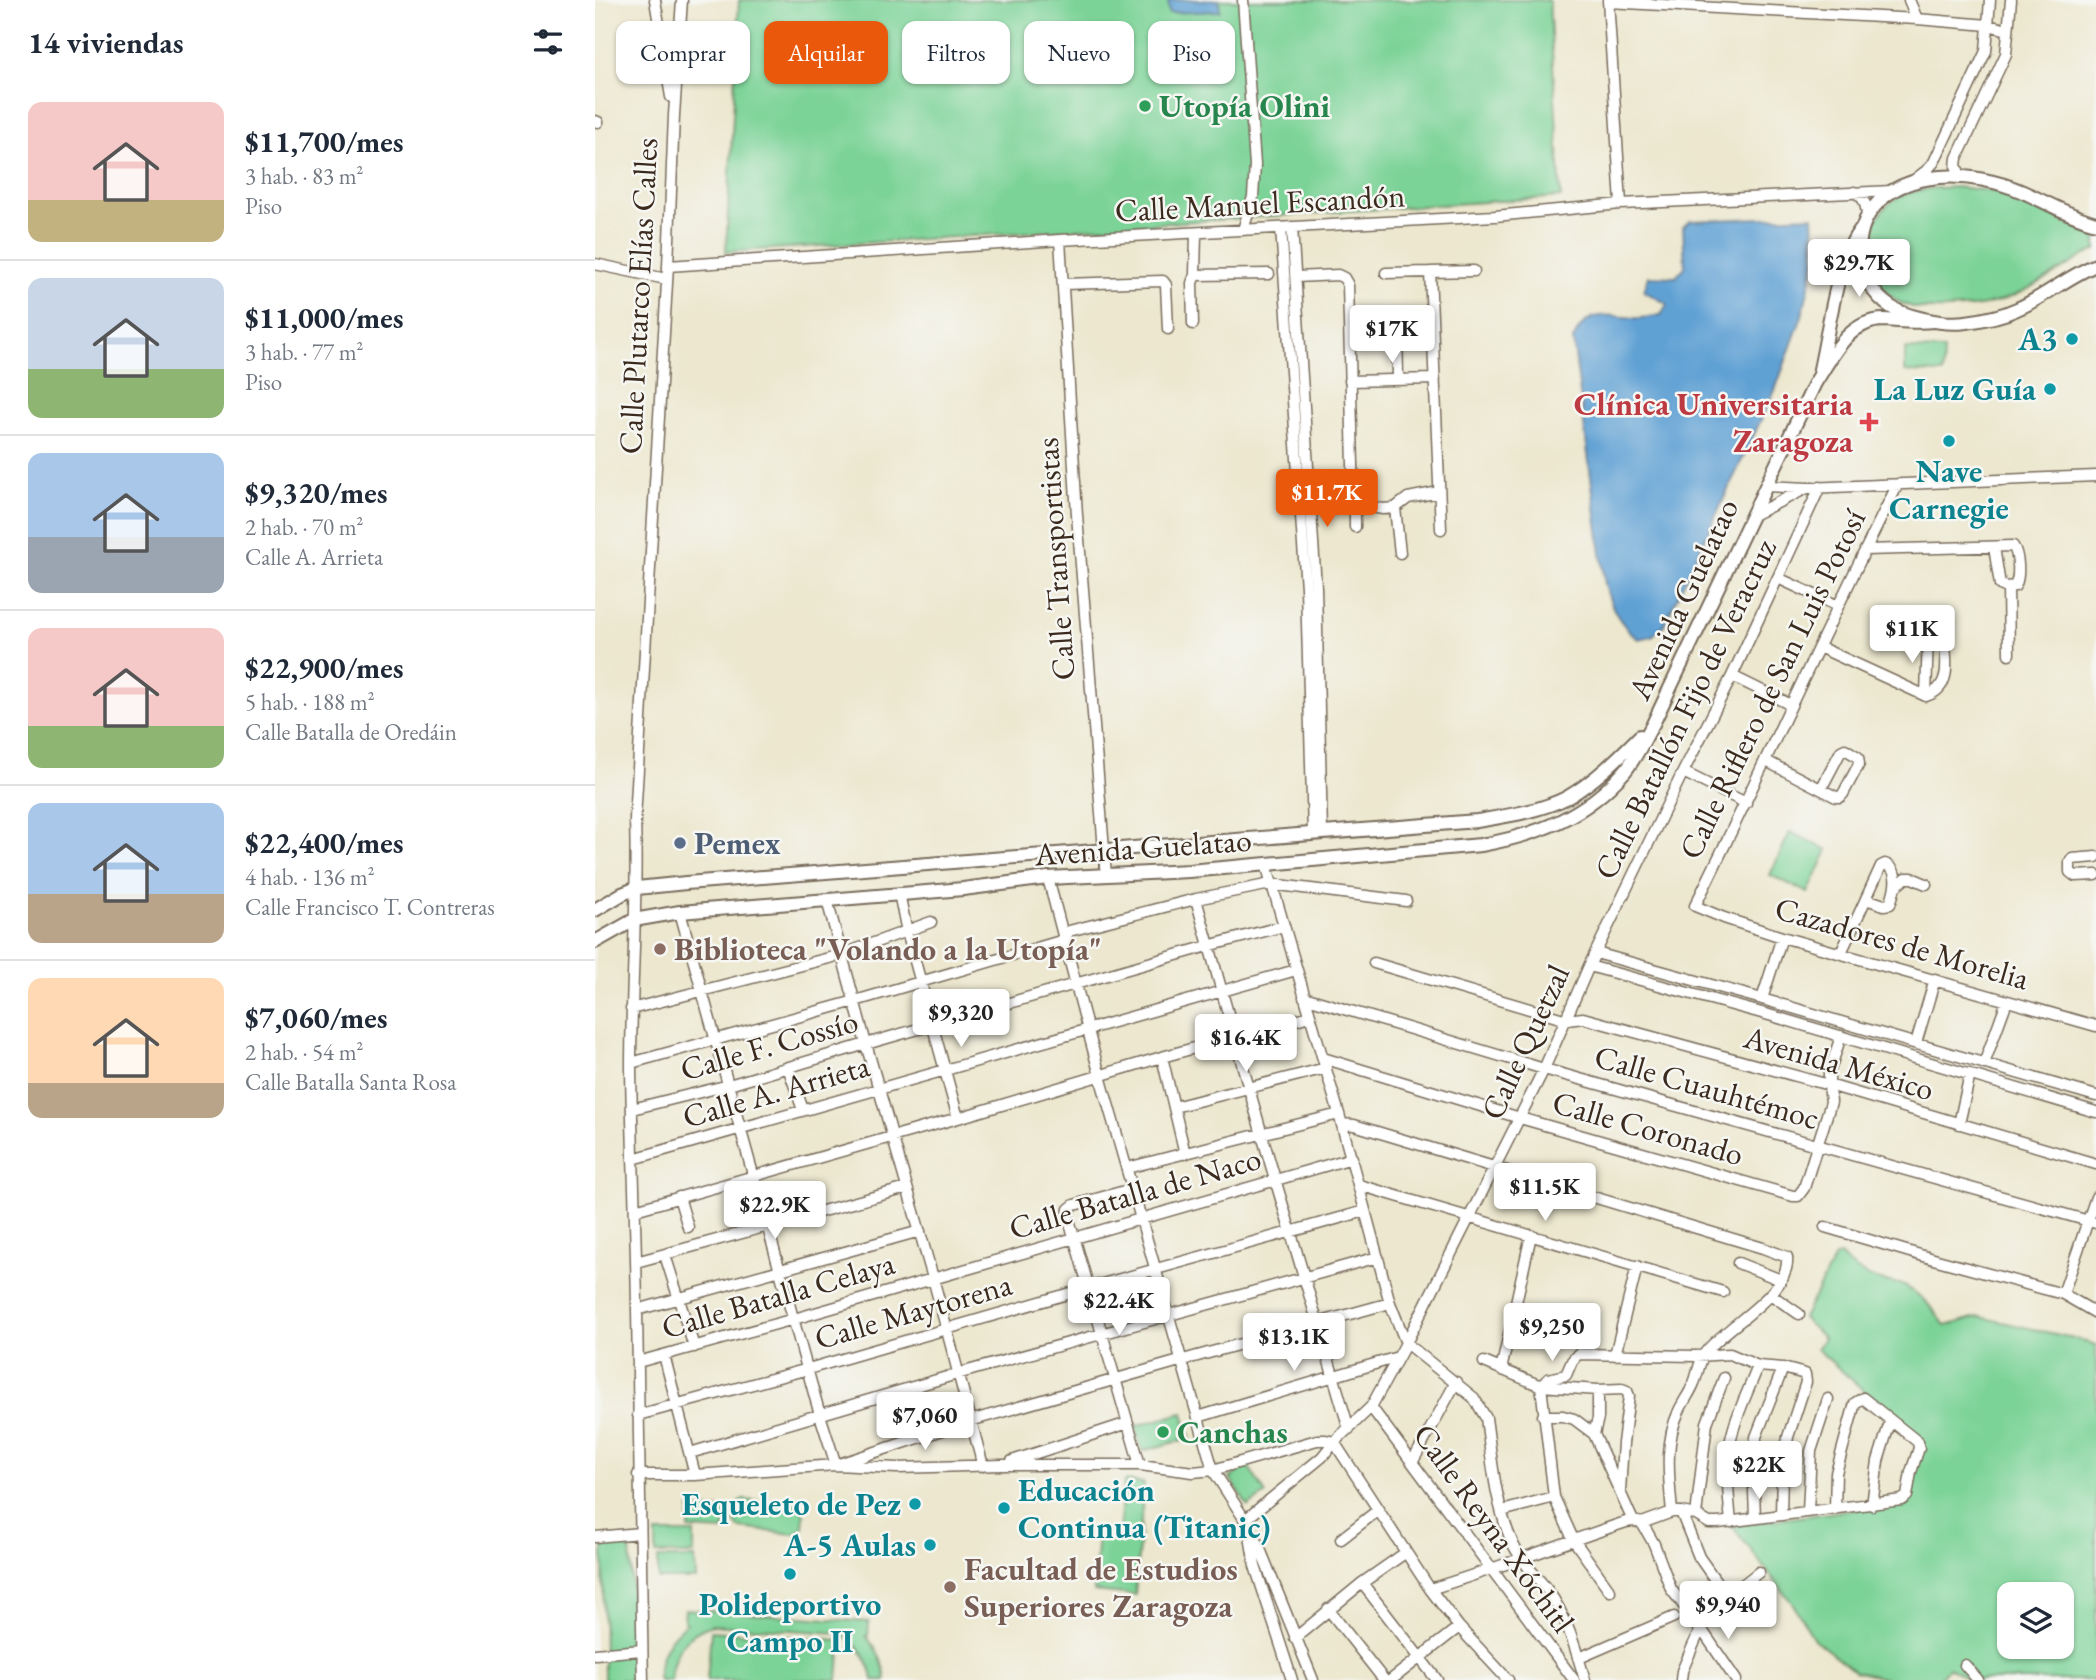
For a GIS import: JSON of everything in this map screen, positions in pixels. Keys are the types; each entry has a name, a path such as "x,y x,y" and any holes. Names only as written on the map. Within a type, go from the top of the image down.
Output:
{"main road":[{"name":"Avenida Guelatao","path":"1815,383 1844,262 1851,244 1879,201 1892,191 1907,184 1939,177 1961,177 2010,187 2065,213 2096,223"},
{"path":"1865,220 1860,243 1861,260 1870,286 1880,298 1897,310 1934,321 1968,322 2016,309 2096,265"},
{"name":"Avenida Guelatao","path":"595,942 634,920 680,912 963,889 1048,878 1189,871 1481,845 1515,839 1543,830 1575,813 1603,793 1626,769 1653,724 1815,383 1838,348 1857,328 1878,321 1934,321"},
{"name":"Avenida Guelatao","path":"595,910 637,888 1477,821 1535,809 1566,798 1607,769 1653,724"}],"street":[{"path":"655,0 674,115"},
{"name":"Calle Plutarco Elías Calles","path":"643,1680 631,1063 637,888 635,819 666,279 669,266 674,115 682,0"},
{"path":"1243,0 1255,165 1253,197 1243,230"},
{"path":"1704,8 1718,0"},
{"path":"1909,0 1917,19"},
{"path":"1907,184 1934,162 1986,51 1990,0"},
{"path":"1961,177 1956,166 1957,158 2006,54 2011,0"},
{"path":"1621,204 1608,1 1917,19 1988,25 2008,30"},
{"name":"Calle Manuel Escandón","path":"669,266 1060,240 1495,216 1621,204 1892,191"},
{"path":"1854,192 1863,198 1866,206 1865,220"},
{"path":"1286,227 1296,277 1296,373"},
{"path":"1286,227 1311,588 1317,834"},
{"path":"1193,324 1192,283 1195,275 1196,233"},
{"name":"Calle Transportistas","path":"1060,240 1078,527 1106,874"},
{"path":"595,264 666,279"},
{"path":"1386,273 1474,271"},
{"path":"1430,272 1441,529"},
{"path":"1195,275 1269,274"},
{"path":"1296,277 1338,275 1346,281 1357,502 1355,527"},
{"path":"1063,284 1163,281 1168,329"},
{"path":"1397,321 1398,380"},
{"path":"1350,381 1434,379"},
{"path":"1766,486 1808,488 2096,476"},
{"name":"Calle Riflero de San Luis Potosí","path":"1695,906 1898,484"},
{"name":"Calle Batallón Fijo de Veracruz","path":"1596,953 1683,772 1733,676 1820,487"},
{"path":"1753,515 1808,488"},
{"path":"1304,499 1357,502 1383,509 1395,508 1408,498 1440,492"},
{"path":"1395,508 1399,553"},
{"path":"1865,550 2011,546 2016,548 2018,581 2015,586 2002,587 1999,582 1994,547"},
{"path":"1778,578 1838,606"},
{"path":"2008,587 2009,654"},
{"path":"1819,647 1926,696 1941,686 1947,671 1944,637 1936,631 1928,636 1926,696"},
{"path":"1733,676 1791,705"},
{"path":"1766,761 1836,797 1842,796 1859,764 1858,757 1845,749 1841,751 1821,789"},
{"path":"1683,772 1746,803"},
{"path":"2096,857 2076,858 2070,862 2070,872 2073,875 2096,875"},
{"path":"1266,864 1352,1158 1390,1303 1406,1343 1475,1398 1486,1418 1492,1466 1509,1535 1520,1558 1548,1591 1560,1612 1585,1680"},
{"path":"1841,953 1881,866 1885,864 1893,868 1896,876 1891,901 1887,905 1866,900"},
{"path":"1048,878 1100,1076 1213,1471 1258,1544 1313,1680"},
{"path":"1895,887 1906,878 1926,884"},
{"path":"631,1063 1063,940 1069,931 1196,899 1271,884 1406,901"},
{"path":"899,893 958,1118"},
{"path":"1196,899 1303,1278 1349,1429"},
{"path":"827,900 983,1466"},
{"name":"Cazadores de Morelia","path":"1695,906 1782,937 2096,1026"},
{"path":"680,912 820,1415 837,1465"},
{"path":"631,1009 841,955 931,922"},
{"name":"Calle F. Cossío","path":"632,1110 729,1085 1284,926"},
{"path":"1762,999 1782,937"},
{"path":"1596,953 2096,1097"},
{"name":"Calle Quetzal","path":"1247,1524 1322,1457 1371,1407 1520,1118 1596,953"},
{"name":"Avenida México","path":"1374,963 1567,1020 1583,1018 1829,1085 2096,1164"},
{"path":"1589,966 1841,1036 2096,1112"},
{"name":"Calle A. Arrieta","path":"633,1158 1296,970"},
{"path":"1659,985 1664,972"},
{"path":"1916,1043 1935,979"},
{"name":"Calle Cuauhtémoc","path":"1304,997 1544,1069 2092,1222"},
{"path":"1984,1064 2007,1001"},
{"path":"635,1210 1310,1016"},
{"path":"1818,1145 1831,1102 1829,1073 1841,1036"},
{"path":"1162,1057 1185,1154"},
{"path":"1174,1107 1249,1089 1324,1063"},
{"name":"Calle Coronado","path":"1324,1063 1788,1195 1798,1196 1804,1188 1818,1145"},
{"path":"788,1067 803,1110"},
{"path":"1959,1124 1970,1074"},
{"path":"1127,1168 1340,1119 1763,1248 1787,1258 1788,1265 1781,1280 1770,1294 1703,1356 1694,1384 1673,1427 1669,1454 1676,1512 1699,1558 1727,1597"},
{"name":"Calle Batalla de Naco","path":"933,1278 1352,1158"},
{"path":"1359,1185 1723,1292"},
{"path":"636,1262 907,1188"},
{"path":"1132,1189 1074,1205 1069,1209 1068,1216 1140,1465"},
{"path":"679,1197 688,1227"},
{"path":"2063,1294 2092,1222 2096,1197"},
{"name":"Calle Maytorena","path":"638,1415 1365,1211"},
{"path":"1825,1227 2063,1294 2096,1313"},
{"path":"637,1310 920,1231"},
{"path":"1501,1370 1531,1235"},
{"path":"665,1255 694,1348"},
{"path":"690,1453 957,1374 1378,1257"},
{"path":"1738,1263 1781,1280"},
{"path":"1615,1355 1637,1266"},
{"name":"Calle Batalla Celaya","path":"638,1362 933,1278"},
{"path":"1770,1294 1799,1314"},
{"path":"837,1465 970,1421 1390,1303"},
{"path":"1610,1591 1573,1539 1554,1497 1543,1416 1541,1387 1548,1379 1566,1375 1578,1349 1615,1355 1730,1354 1758,1366 1783,1368 1807,1376 1788,1437 1782,1473 1781,1514"},
{"path":"664,1355 695,1475"},
{"path":"1198,1417 1398,1357"},
{"path":"1484,1362 1541,1387 1625,1389 1629,1393 1620,1491"},
{"path":"1731,1522 1728,1491 1731,1438 1758,1366"},
{"path":"1755,1517 1756,1437 1783,1368"},
{"path":"1696,1515 1707,1423 1724,1378"},
{"path":"1413,1461 1455,1382"},
{"path":"1594,1434 1598,1418 1598,1390"},
{"path":"1808,1511 1811,1451 1828,1399"},
{"path":"1430,1589 1491,1570 1573,1539 1676,1512 1696,1515 1709,1523 1731,1522 1755,1517 1835,1509 1902,1500 1906,1498 1918,1444 1866,1400 1860,1399 1855,1403 1839,1459 1835,1509"},
{"name":"Calle Reyna Xóchitl","path":"1371,1407 1574,1680"},
{"path":"1543,1416 1574,1419 1594,1434 1634,1522 1654,1544 1671,1589 1736,1680"},
{"path":"1872,1504 1878,1461 1890,1422"},
{"path":"1002,1465 1128,1423"},
{"path":"638,1475 695,1475 837,1465 897,1468 1140,1465 1193,1472 1213,1471 1317,1440 1326,1440 1334,1443 1430,1589 1459,1627 1509,1680"},
{"path":"1502,1511 1554,1497"},
{"path":"1341,1539 1377,1511"},
{"path":"1247,1524 1255,1566 1292,1680"},
{"path":"595,1537 640,1533"},
{"path":"1295,1638 1328,1609 1405,1553"},
{"path":"1695,1620 1722,1606 1727,1597 1759,1572"},
{"path":"1362,1583 1437,1680"},
{"path":"1328,1609 1384,1680"},
{"path":"1579,1658 1674,1617"},
{"path":"1681,1680 1682,1671 1699,1632 1695,1620"},
{"path":"1391,1680 1459,1627"},
{"path":"595,1654 642,1650"},
{"path":"1965,1665 1978,1680"}],"green space":[{"name":"Utopía Olini","path":"739,0 1549,0 1561,197 726,252 735,84 750,84 750,21 738,21"},
{"path":"1956,187 1997,192 2022,199 2096,235 2096,250 2024,291 1985,305 1943,309 1920,308 1901,303 1888,293 1878,280 1872,264 1872,232 1878,217 1889,204 1903,195 1922,190"},
{"path":"1905,349 1944,350 1943,373 1905,372"},
{"path":"1790,832 1828,850 1808,893 1770,875"},
{"path":"1840,1256 1855,1269 1871,1277 1900,1284 1913,1291 1937,1314 1945,1326 1980,1317 2096,1345 2096,1680 1969,1680 1949,1667 1938,1680 1891,1680 1854,1671 1814,1639 1793,1604 1732,1526 1910,1502 1922,1442 1817,1349 1824,1338 1803,1318 1835,1257"},
{"name":"Canchas","path":"1183,1413 1190,1438 1142,1451 1135,1426"},
{"name":"Canchas","path":"1248,1466 1266,1494 1248,1506 1230,1478"},
{"path":"1124,1481 1144,1483 1135,1595 1094,1591 1098,1530 1119,1531"},
{"path":"743,1500 800,1505 804,1514 803,1528 794,1534 739,1528 735,1523 735,1513 738,1503"},
{"path":"690,1509 726,1509 724,1531 689,1529"},
{"path":"656,1533 694,1533 694,1554 656,1554"},
{"path":"630,1540 634,1680 604,1680 603,1541"},
{"path":"658,1558 695,1558 696,1579 658,1579"},
{"path":"685,1609 869,1622 866,1636 884,1668 886,1680 873,1680 869,1665 861,1652 851,1641 837,1633 712,1625 695,1633 682,1645 674,1661 671,1680 658,1680 665,1648 674,1634 687,1623 684,1622"},
{"path":"711,1631 841,1640 838,1680 707,1680"}],"water":[{"path":"1168,0 1219,0 1220,11 1169,13"},
{"path":"1813,216 1815,262 1802,316 1775,390 1664,625 1652,636 1638,639 1617,614 1605,584 1573,340 1584,323 1597,316 1637,318 1661,315 1667,304 1644,291 1649,276 1676,277 1685,267 1683,227 1690,221"}],"place":[{"name":"Utopía Olini","path":"1145,106"},
{"name":"A3","path":"2072,339"},
{"name":"La Luz Guía","path":"2050,389"},
{"name":"Clínica Universitaria Zaragoza","path":"1869,422"},
{"name":"Nave Carnegie","path":"1949,441"},
{"name":"Pemex","path":"680,843"},
{"name":"Biblioteca \"Volando a la Utopía\"","path":"660,949"},
{"name":"Canchas","path":"1163,1432"},
{"name":"Esqueleto de Pez","path":"915,1504"},
{"name":"Educación Continua (Titanic)","path":"1004,1508"},
{"name":"A-5 Aulas","path":"930,1545"},
{"name":"Polideportivo Campo II","path":"790,1574"},
{"name":"Facultad de Estudios Superiores Zaragoza","path":"950,1587"}]}
